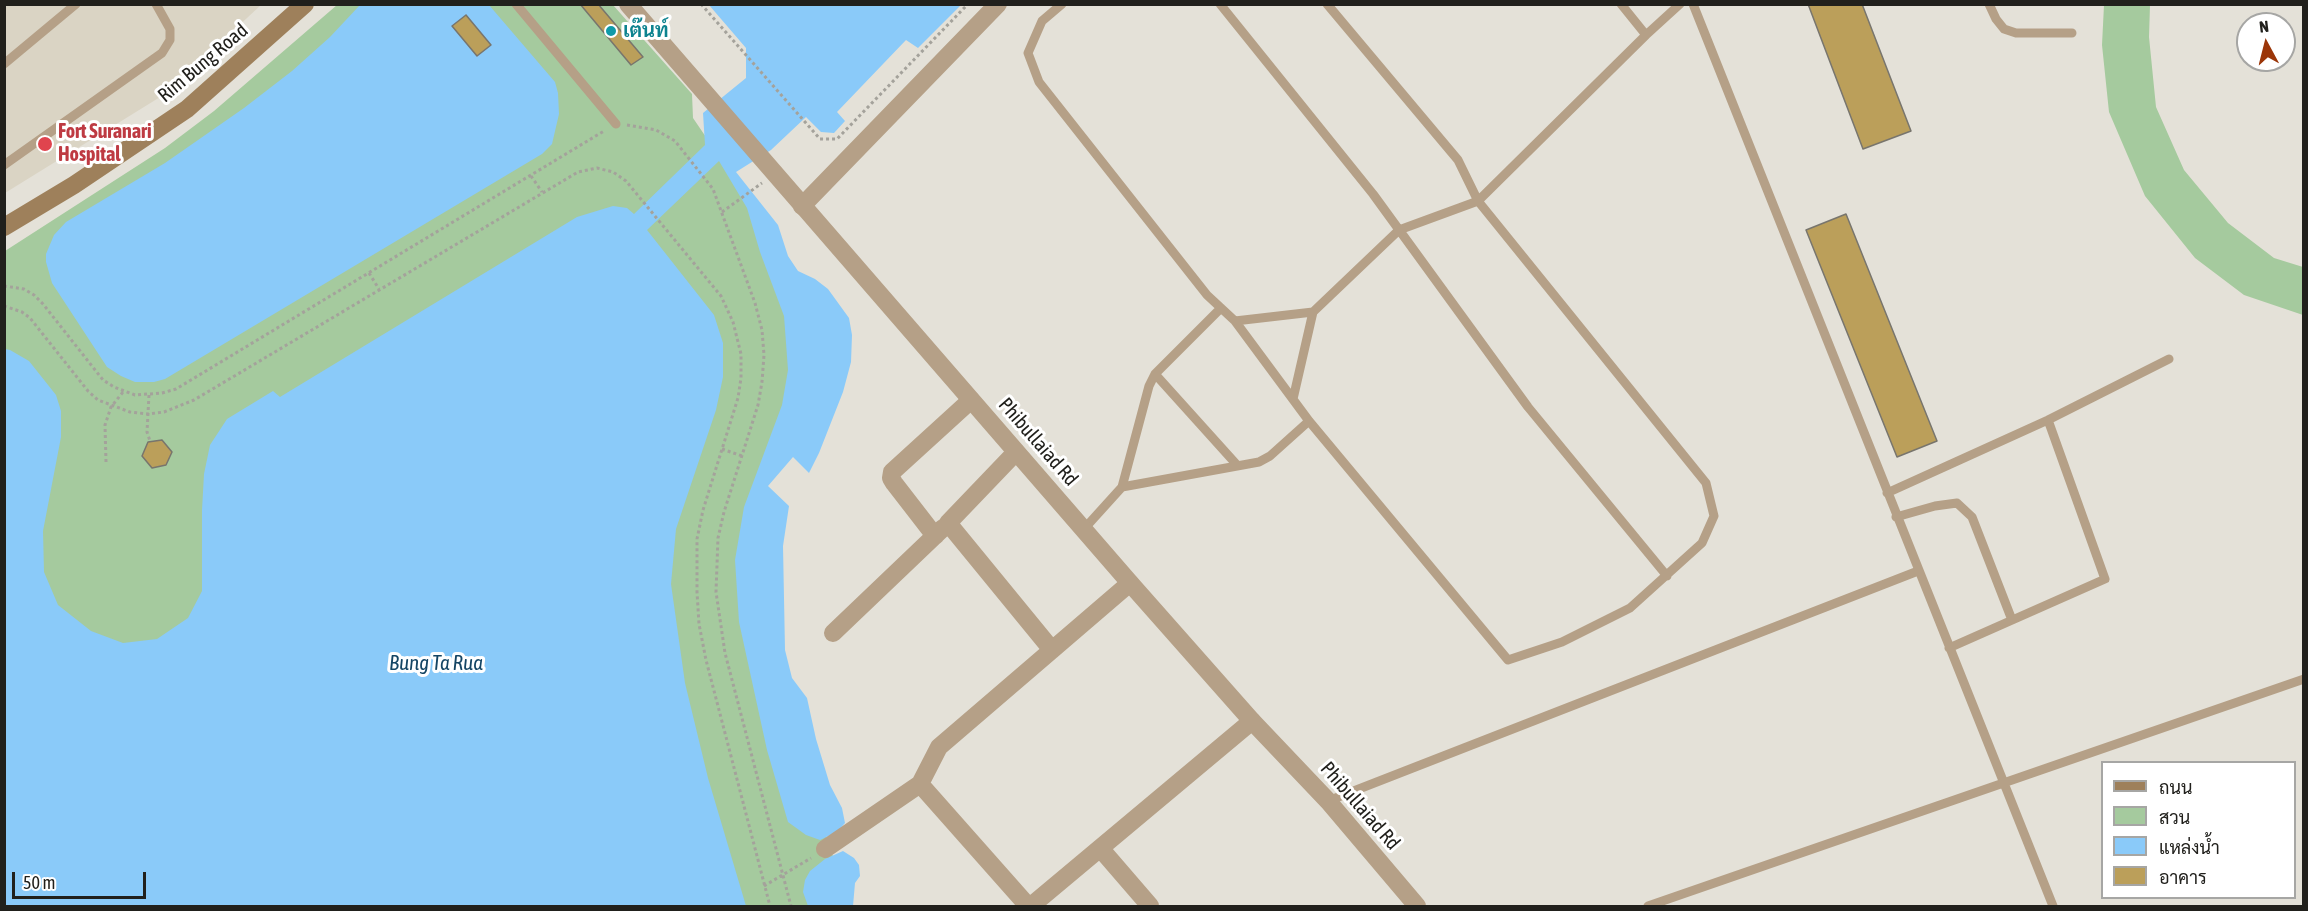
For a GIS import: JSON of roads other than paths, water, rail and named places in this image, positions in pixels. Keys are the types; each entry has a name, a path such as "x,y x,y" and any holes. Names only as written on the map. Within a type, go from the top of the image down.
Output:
{"main road":[{"name":"Rim Bung Road","path":"4,227 75,185 187,109 297,7"}],"street":[{"name":"Phibullaiad Rd","path":"628,4 1130,583 1252,721 1328,801 1417,906"},
{"path":"802,206 998,4"},
{"path":"972,400 892,472 891,478 942,529 1052,650"},
{"path":"833,633 942,529 1016,452"},
{"path":"825,849 920,784 939,747 1130,583"},
{"path":"920,784 1030,906 1252,721"},
{"path":"1101,848 1150,906"}],"lane":[{"path":"4,64 76,4"},
{"path":"4,165 162,53 170,40 170,29 156,4"},
{"path":"516,4 616,124"},
{"path":"1062,4 1042,21 1028,53 1039,82 1207,295 1234,321 1309,421 1508,660 1562,642 1630,609 1667,576 1702,543 1714,516 1706,483 1478,201 1458,160 1327,4"},
{"path":"1220,4 1373,194 1528,407 1667,576"},
{"path":"1621,4 1646,35"},
{"path":"1293,399 1313,312 1399,230 1478,201 1680,4"},
{"path":"1693,4 1896,518 2053,906"},
{"path":"1989,4 2004,29 2016,33 2072,33"},
{"path":"1084,529 1122,487 1149,386 1155,374 1221,308"},
{"path":"1234,321 1313,312"},
{"path":"1887,493 2048,420 2169,359"},
{"path":"1155,374 1238,465"},
{"path":"1949,648 2105,579 2048,420"},
{"path":"1122,487 1259,462 1270,456 1309,421"},
{"path":"1896,518 1935,506 1957,503 1972,517 2013,620"},
{"path":"1328,801 1918,571"},
{"path":"1648,906 2304,680"}],"water":[{"path":"360,5 489,5 555,82 559,114 552,144 542,154 165,379 154,382 135,382 107,367 52,283 46,254 54,235 66,222 165,163 244,108 292,71 330,37"},
{"name":"Bung Ta Rua","path":"709,5 961,5 918,48 906,40 837,112 845,121 834,133 821,132 806,117 771,150 736,172 778,225 788,256 798,271 815,279 828,289 849,318 852,335 851,362 843,392 809,473 793,457 768,486 789,506 783,546 785,650 792,678 807,698 816,739 830,785 842,808 845,823 837,832 820,840 806,835 788,822 767,750 739,622 735,560 744,507 782,405 788,370 784,316 760,252 747,208 719,161 647,230 714,315 723,343 723,377 716,410 676,529 671,584 685,683 708,778 746,906 5,906 5,349 29,361 56,395 61,411 61,437 43,531 44,572 58,605 91,631 123,643 157,639 188,618 202,591 204,474 210,445 227,419 273,391 280,397 577,217 613,206 627,208 634,214 705,145 703,113 746,78 746,48"},
{"path":"843,851 854,858 859,865 860,876 855,883 853,906 808,906 803,892 805,880 810,871 825,859"}],"place":[{"name":"เต๊นท์","path":"611,31"},
{"name":"Fort Suranari Hospital","path":"45,144"}]}
